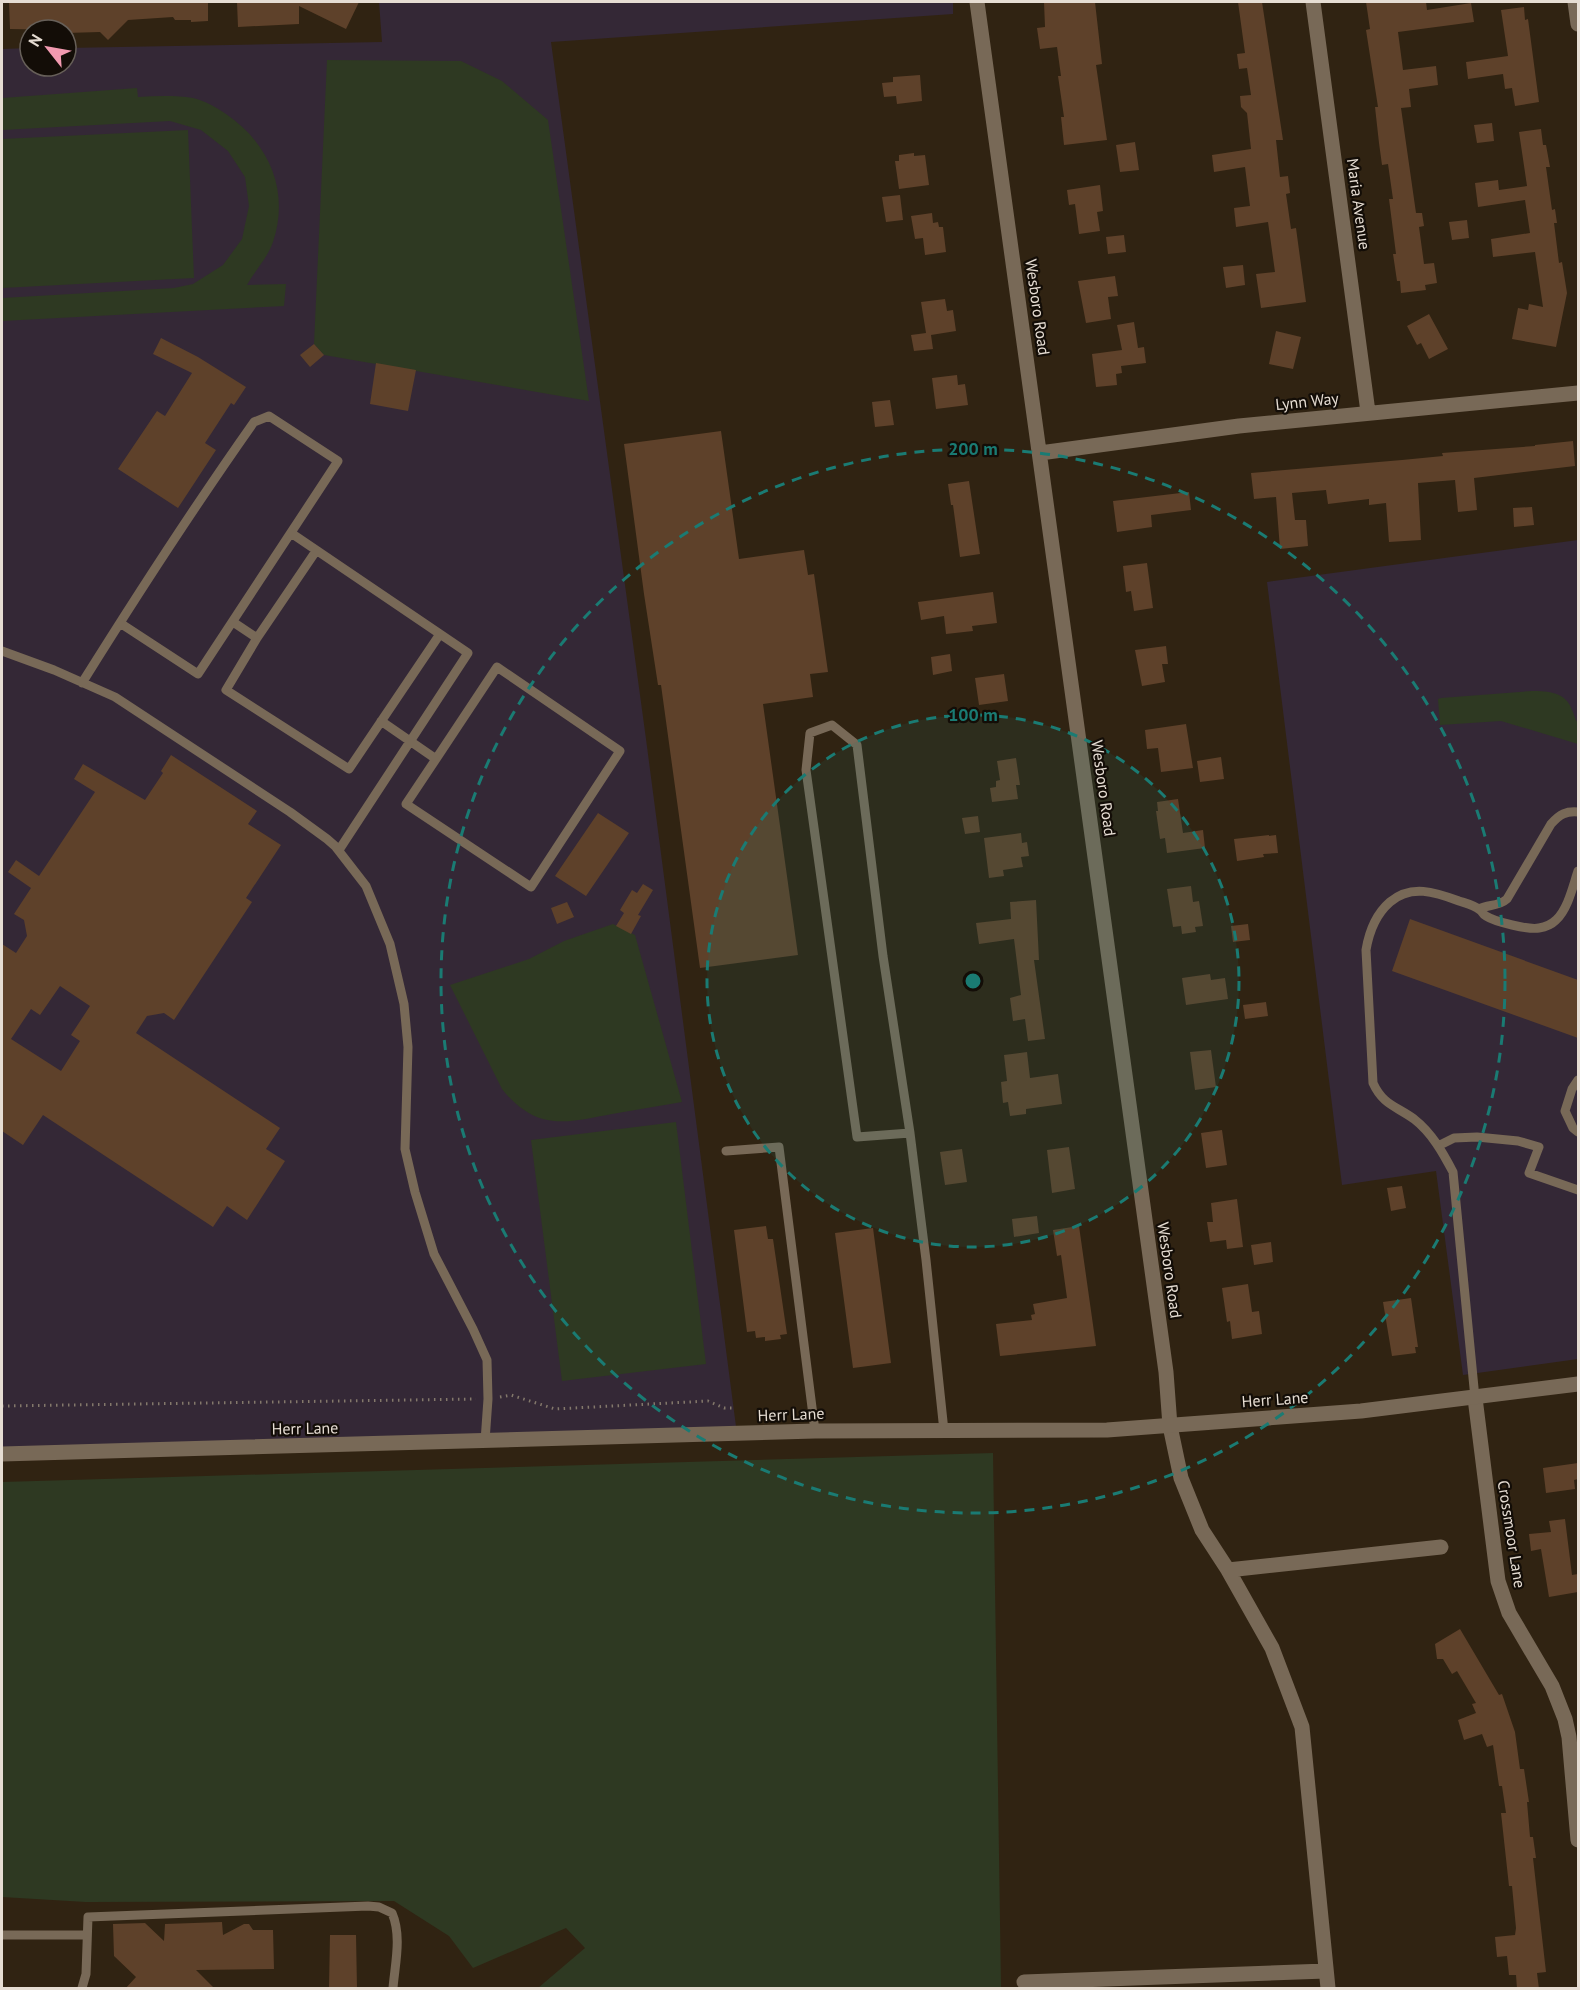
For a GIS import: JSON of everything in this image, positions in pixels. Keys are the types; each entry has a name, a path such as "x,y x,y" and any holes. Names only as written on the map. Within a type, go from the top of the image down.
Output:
{"street":[{"name":"Wesboro Road","path":"977,2 1166,1372 1170,1426 1181,1478 1202,1530 1228,1570 1272,1648 1302,1727 1328,1989"},
{"name":"Maria Avenue","path":"1313,2 1368,412"},
{"path":"1575,2 1578,24"},
{"name":"Lynn Way","path":"1040,453 1239,426 1578,393"},
{"name":"Herr Lane","path":"2,1454 815,1431 1107,1430 1361,1411 1578,1384"},
{"name":"Crossmoor Lane","path":"1475,1398 1498,1581 1509,1613 1552,1686 1565,1719 1569,1737 1578,1840"},
{"path":"1228,1570 1441,1547"},
{"path":"1024,1982 1326,1971"}],"lane":[{"path":"82,682 120,623 254,422 269,416 338,461 198,674 120,623"},
{"path":"291,533 468,653 339,850"},
{"path":"316,550 226,690 349,769 440,634"},
{"path":"233,622 258,638"},
{"path":"2,651 115,697 290,812 327,839 339,850 366,886 390,944 404,1004 408,1047 405,1149 415,1192 434,1254 487,1360 488,1399 485,1441"},
{"path":"497,667 620,751 531,887 406,804 436,759 497,667"},
{"path":"381,722 436,759"},
{"path":"910,1133 857,1137 806,770 810,733 832,725 857,746 883,956 910,1133 944,1431"},
{"path":"1479,909 1489,904 1500,905 1507,899 1551,824 1559,815 1568,811 1578,812"},
{"path":"1475,1398 1453,1172 1438,1146 1414,1120 1387,1103 1373,1083 1366,950 1372,926 1382,910 1394,899 1410,891 1433,892 1479,909 1485,916 1539,929 1558,918 1565,907 1578,871"},
{"path":"1578,1080 1572,1089 1565,1112 1573,1128 1578,1132"},
{"path":"1438,1146 1454,1138 1478,1137 1518,1141 1539,1147 1530,1173 1578,1190"},
{"path":"726,1151 779,1147 815,1431"},
{"path":"85,1987 88,1917 379,1907 392,1913 396,1923 397,1944 393,1989"},
{"path":"2,1935 87,1935"}],"path":[{"path":"2,1406 488,1399 511,1395 555,1409 708,1401 724,1408 734,1408"}],"shaded area":[{"path":"379,2 953,2 953,14 551,42 646,739 737,1434 2,1451 2,49 18,48 18,78 78,78 78,48 382,42"},
{"path":"1578,540 1578,1359 1463,1375 1436,1171 1342,1185 1267,582"}],"green space":[{"path":"327,60 461,61 502,81 548,120 589,401 324,355 314,344"},
{"path":"137,88 138,97 186,97 210,104 226,114 254,139 272,170 279,205 278,223 273,242 247,285 286,284 284,306 2,321 2,298 174,288 193,284 223,265 242,239 249,206 245,177 228,151 201,130 170,121 2,130 2,98"},
{"path":"188,130 194,278 2,288 2,139"},
{"path":"1532,691 1550,692 1565,699 1578,723 1578,744 1501,721 1440,725 1438,699"},
{"path":"613,924 635,935 682,1102 578,1120 551,1121 537,1117 510,1099 502,1089 450,985 529,959 564,941"},
{"path":"676,1122 706,1364 562,1381 531,1140"},
{"path":"993,1453 1001,1988 538,1988 585,1948 566,1928 473,1968 449,1936 394,1901 86,1902 2,1897 2,1482"}],"building":[{"path":"9,2 208,2 208,21 191,22 191,20 175,20 173,17 128,20 108,40 100,32 78,33 78,18 18,18 18,29 10,29"},
{"path":"237,2 359,2 346,29 299,6 299,24 238,27"},
{"path":"1044,2 1095,2 1102,64 1096,65 1107,140 1064,145 1061,117 1064,117 1058,76 1061,76 1057,47 1040,49 1037,28 1045,27"},
{"path":"1238,2 1262,2 1283,140 1276,140 1280,177 1288,176 1290,193 1286,194 1291,229 1296,228 1306,302 1261,308 1256,274 1275,272 1268,222 1236,227 1234,208 1250,206 1245,167 1214,172 1212,155 1251,149 1247,113 1241,107 1240,96 1251,95 1247,68 1239,69 1237,54 1245,53"},
{"path":"1366,2 1426,2 1427,10 1471,3 1474,22 1398,32 1403,70 1436,66 1438,85 1409,89 1411,107 1401,108 1416,213 1422,213 1424,226 1419,227 1424,264 1434,263 1437,283 1425,285 1426,290 1401,293 1400,281 1397,281 1389,199 1393,199 1388,164 1382,165 1375,107 1378,107 1366,30 1370,29"},
{"path":"1524,7 1525,20 1528,19 1539,102 1515,106 1512,88 1505,89 1503,74 1468,79 1466,62 1508,56 1501,10"},
{"path":"920,75 922,101 897,104 896,96 884,97 882,83 893,82 893,77"},
{"path":"1492,123 1494,141 1477,143 1474,125"},
{"path":"1541,129 1550,167 1546,167 1552,210 1555,209 1557,223 1554,223 1559,263 1562,262 1567,293 1556,347 1512,339 1518,308 1528,310 1529,304 1543,307 1535,252 1493,257 1491,239 1530,233 1525,200 1478,207 1475,183 1498,180 1499,190 1527,186 1519,132"},
{"path":"1135,142 1139,170 1120,172 1116,145"},
{"path":"914,153 914,156 925,155 929,185 899,189 895,161 899,161 899,155"},
{"path":"1100,185 1103,211 1097,212 1100,231 1079,234 1075,204 1069,205 1067,190"},
{"path":"900,195 903,220 886,222 882,197"},
{"path":"932,213 933,223 938,222 939,227 943,227 946,252 925,255 923,238 915,239 911,216"},
{"path":"1467,220 1469,238 1452,240 1449,222"},
{"path":"1124,235 1126,252 1108,254 1106,237"},
{"path":"1243,265 1245,285 1226,288 1223,267"},
{"path":"1115,276 1118,296 1108,297 1111,319 1086,323 1078,281"},
{"path":"945,299 947,311 953,310 956,331 931,335 933,349 914,351 911,335 926,333 921,302"},
{"path":"1429,314 1448,349 1429,359 1421,343 1417,345 1407,326"},
{"path":"1134,322 1138,348 1144,347 1146,363 1121,366 1122,373 1116,374 1117,385 1096,387 1092,354 1122,350 1117,325"},
{"path":"1276,331 1301,337 1293,369 1269,364"},
{"path":"161,338 198,357 246,387 234,405 231,403 205,443 216,450 178,508 118,469 157,411 165,416 192,373 153,354"},
{"path":"314,344 324,355 310,367 300,355"},
{"path":"376,363 416,370 408,411 370,404"},
{"path":"957,375 958,385 965,384 968,405 936,409 932,378"},
{"path":"890,400 894,425 875,427 872,402"},
{"path":"721,431 739,559 804,550 808,575 814,574 828,672 810,674 813,697 763,704 798,955 700,968 661,685 658,685 644,594 624,444"},
{"path":"1573,441 1575,466 1474,478 1477,510 1458,512 1455,480 1418,483 1421,540 1389,542 1386,503 1369,505 1369,499 1328,504 1326,490 1292,493 1295,520 1306,520 1308,546 1280,549 1276,497 1254,499 1251,473 1443,456 1442,453"},
{"path":"969,481 980,554 960,557 948,484"},
{"path":"1189,492 1191,510 1151,515 1152,527 1117,532 1113,501"},
{"path":"1532,507 1534,525 1514,527 1513,508"},
{"path":"1147,563 1153,608 1134,611 1131,591 1126,592 1123,566"},
{"path":"993,592 997,623 972,626 973,631 946,634 944,616 921,620 918,602"},
{"path":"1166,646 1168,664 1162,664 1165,682 1142,686 1135,650"},
{"path":"950,654 952,671 933,675 931,657"},
{"path":"1004,674 1008,701 979,705 975,678"},
{"path":"1186,724 1193,768 1161,772 1158,748 1147,749 1145,730"},
{"path":"171,755 257,811 248,824 281,845 246,898 252,902 174,1020 164,1013 147,1016 136,1033 280,1128 266,1149 285,1161 247,1220 227,1206 213,1227 43,1115 23,1145 2,1131 2,944 16,953 27,936 24,920 14,914 31,888 8,872 16,860 39,876 95,792 74,779 83,764 145,800 163,773 161,771","holes":["60,986 90,1006 71,1035 80,1041 61,1071 11,1039 31,1009 40,1015"]},
{"path":"1221,757 1224,779 1200,782 1197,761"},
{"path":"1016,758 1020,785 1016,785 1018,799 992,802 990,788 996,787 996,781 1000,780 997,761"},
{"path":"1178,799 1183,833 1203,830 1205,848 1167,853 1165,838 1160,839 1157,802"},
{"path":"598,813 629,833 586,896 555,876"},
{"path":"978,816 980,832 965,834 962,818"},
{"path":"1021,833 1022,843 1027,842 1029,856 1021,857 1023,867 1003,870 1004,876 989,878 984,838"},
{"path":"1276,835 1278,853 1263,854 1264,857 1237,861 1234,839"},
{"path":"643,884 653,890 638,915 641,916 631,934 616,926 624,913 620,910 632,890 637,893"},
{"path":"1191,886 1193,902 1199,901 1203,926 1195,927 1196,932 1182,934 1181,926 1173,927 1167,889"},
{"path":"1036,900 1039,960 1034,960 1045,1039 1028,1041 1025,1019 1013,1021 1010,998 1021,995 1014,939 979,944 976,923 1011,919 1010,902"},
{"path":"567,902 574,917 557,924 551,908"},
{"path":"1410,919 1578,980 1578,1038 1392,971"},
{"path":"1248,924 1250,940 1233,942 1231,926"},
{"path":"1210,974 1211,980 1225,978 1228,999 1186,1005 1182,978"},
{"path":"1266,1002 1268,1016 1245,1019 1243,1005"},
{"path":"1211,1050 1216,1087 1195,1090 1190,1052"},
{"path":"1027,1052 1030,1078 1058,1074 1062,1104 1026,1109 1026,1114 1010,1116 1008,1102 1003,1103 1001,1082 1007,1081 1004,1055"},
{"path":"1222,1130 1227,1165 1206,1168 1201,1133"},
{"path":"1069,1147 1075,1189 1052,1193 1047,1150"},
{"path":"962,1149 967,1182 945,1185 940,1152"},
{"path":"1402,1186 1406,1208 1391,1211 1387,1188"},
{"path":"1237,1199 1243,1247 1227,1249 1226,1240 1210,1242 1207,1222 1213,1222 1211,1203"},
{"path":"1037,1216 1039,1233 1014,1237 1012,1219"},
{"path":"766,1226 768,1239 773,1239 787,1334 780,1335 781,1339 765,1341 765,1337 756,1338 755,1331 747,1332 734,1230"},
{"path":"1079,1226 1096,1346 1000,1356 996,1324 1032,1320 1031,1315 1035,1314 1033,1304 1067,1298 1061,1255 1057,1256 1053,1230"},
{"path":"873,1228 891,1363 853,1368 835,1233"},
{"path":"1271,1242 1273,1262 1254,1265 1251,1245"},
{"path":"1248,1284 1252,1312 1259,1311 1262,1334 1232,1339 1222,1288"},
{"path":"1411,1298 1418,1347 1415,1347 1416,1353 1392,1356 1383,1302"},
{"path":"1578,1463 1578,1479 1574,1480 1575,1489 1546,1493 1543,1468"},
{"path":"1565,1519 1572,1575 1578,1574 1578,1592 1549,1597 1541,1549 1531,1551 1529,1534 1551,1532 1549,1521"},
{"path":"1460,1629 1499,1695 1502,1694 1515,1732 1520,1769 1524,1769 1529,1802 1527,1802 1530,1837 1533,1837 1536,1858 1533,1858 1546,1972 1537,1973 1539,1989 1517,1989 1516,1975 1509,1975 1507,1956 1497,1957 1495,1937 1515,1935 1516,1928 1501,1813 1506,1813 1502,1786 1499,1786 1493,1745 1487,1747 1482,1734 1464,1740 1458,1720 1476,1713 1472,1704 1476,1703 1457,1671 1452,1674 1443,1659 1437,1659 1435,1644"},
{"path":"222,1922 223,1935 244,1924 249,1924 253,1930 273,1930 274,1969 196,1970 215,1989 125,1989 136,1977 114,1956 113,1924 145,1923 164,1941 165,1924"},
{"path":"330,1935 356,1935 357,1989 329,1989"}]}
